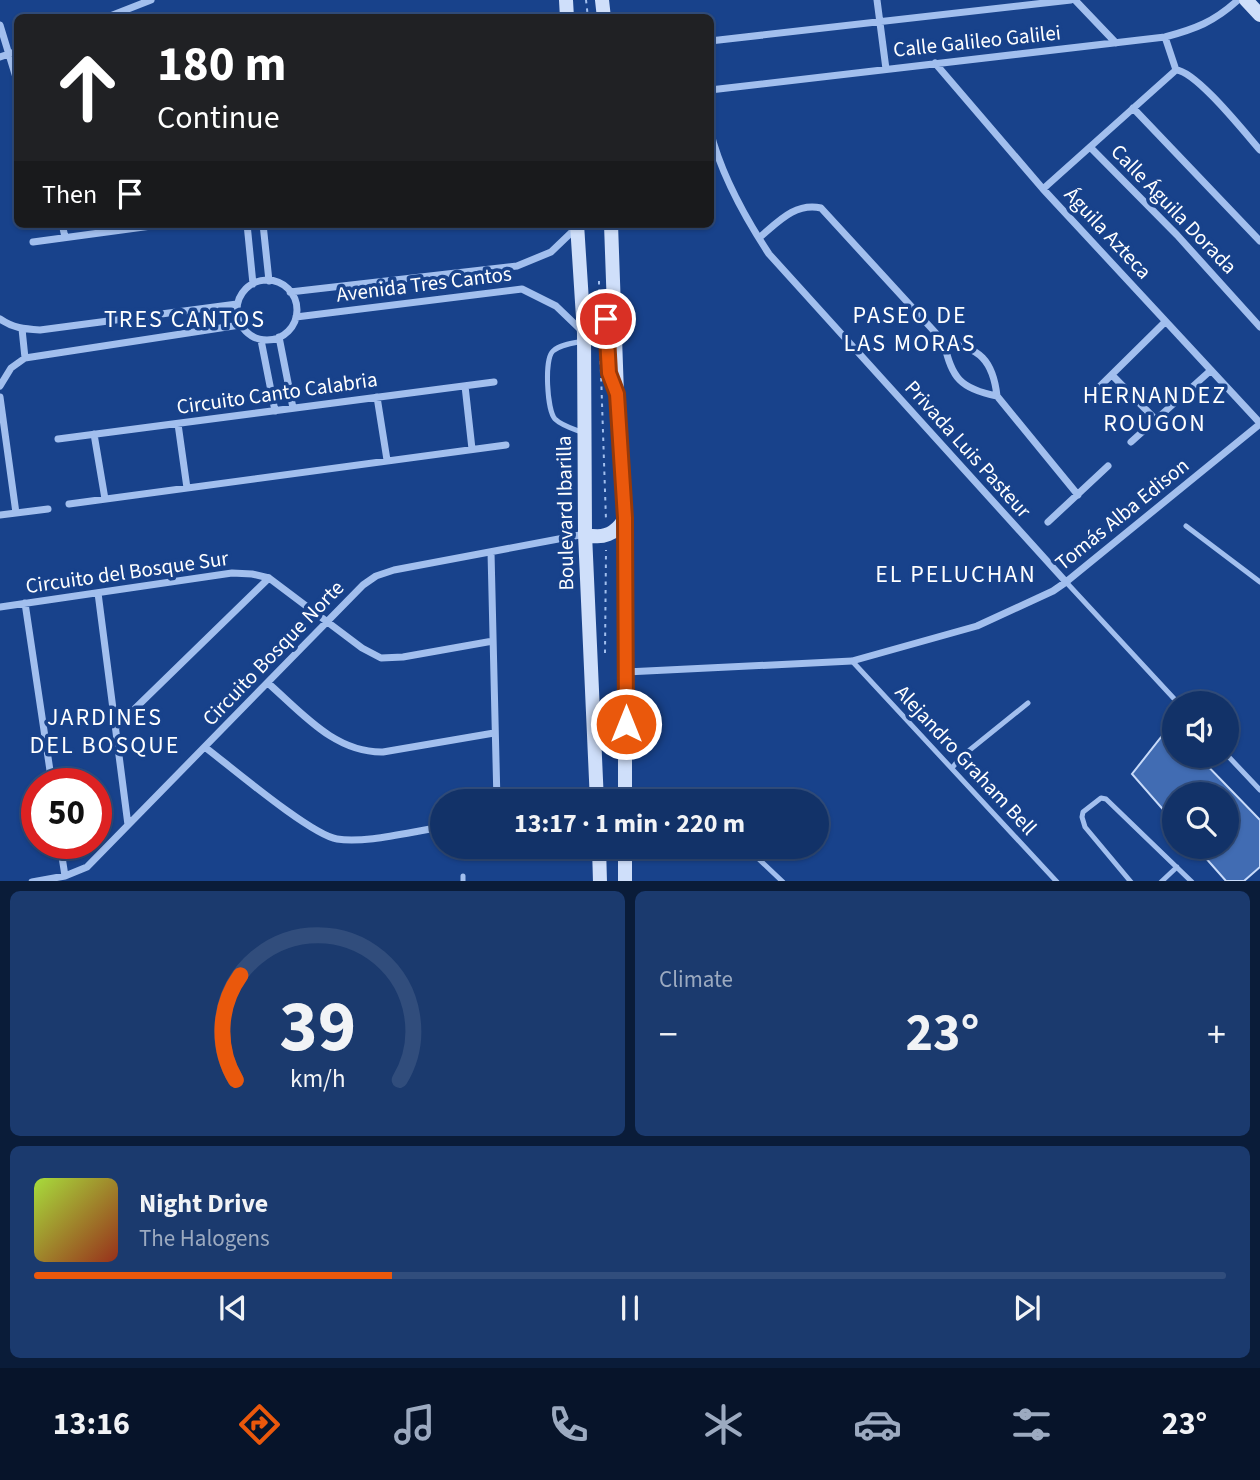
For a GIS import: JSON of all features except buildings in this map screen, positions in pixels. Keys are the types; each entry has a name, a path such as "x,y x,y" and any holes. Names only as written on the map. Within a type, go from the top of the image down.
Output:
{"main road":[{"path":"1246,0 1260,15"},
{"name":"Boulevard Ibarilla","path":"577,228 584,337 585,534 596,789"},
{"path":"611,228 625,518 625,789"},
{"path":"583,310 599,312 608,325 609,373 617,394"},
{"path":"585,534 596,538 606,535 617,530 625,518"},
{"path":"599,859 600,881"},
{"path":"625,859 625,881"}],"street":[{"path":"115,14 151,0"},
{"path":"877,0 886,69"},
{"path":"714,41 1073,0 1116,43"},
{"name":"Calle Galileo Galilei","path":"714,90 1165,37 1194,29 1220,16 1238,0"},
{"path":"0,25 14,71"},
{"path":"1165,37 1176,70"},
{"path":"0,57 14,52"},
{"name":"Águila Azteca","path":"935,63 1044,189 1260,424"},
{"path":"1044,189 1176,70 1186,72 1200,84 1260,150"},
{"path":"1133,108 1260,241"},
{"name":"Privada Luis Pasteur","path":"714,142 725,175 759,238 787,276 1066,582"},
{"name":"Calle Águila Dorada","path":"1090,147 1177,235 1260,327"},
{"path":"759,238 791,212 810,206 821,208 944,342 949,363 960,381 973,391 997,396"},
{"path":"63,228 65,237"},
{"path":"33,242 130,228"},
{"path":"247,228 253,284"},
{"path":"263,228 269,281"},
{"name":"Avenida Tres Cantos","path":"290,292 517,266 551,252 574,228"},
{"path":"269,281 284,286 290,292 296,317 287,332 279,337 261,340 245,332 240,325 237,304 245,289 253,284 269,281"},
{"name":"Avenida Tres Cantos","path":"296,317 522,289 556,306 584,337"},
{"path":"0,319 10,326 40,330 237,304"},
{"path":"1087,399 1165,322"},
{"path":"0,386 11,368 25,358 240,325"},
{"path":"22,329 25,358"},
{"path":"279,337 293,408"},
{"path":"261,340 275,411"},
{"path":"944,342 965,346 986,361 994,376 997,396 1078,495"},
{"path":"1131,442 1210,371"},
{"path":"1112,376 1156,420"},
{"name":"Circuito Canto Calabria","path":"58,439 494,382"},
{"path":"464,386 472,449"},
{"path":"0,397 16,513"},
{"path":"377,397 387,460"},
{"path":"178,424 187,488"},
{"name":"Tomás Alba Edison","path":"626,672 852,661 977,626 1053,591 1066,582 1260,424"},
{"path":"94,434 105,499"},
{"path":"69,503 506,444"},
{"path":"1048,522 1108,466"},
{"path":"0,515 48,509"},
{"name":"Circuito Bosque Norte","path":"32,881 77,873 87,867 363,585 376,576 394,570 585,534"},
{"path":"491,552 496,789"},
{"name":"Circuito del Bosque Sur","path":"0,607 232,573 252,574 269,578 362,648 381,658 402,657 493,641"},
{"path":"116,727 269,578"},
{"path":"98,593 128,825"},
{"path":"25,603 50,768"},
{"path":"268,684 332,738 364,752 383,752 494,733"},
{"path":"206,748 312,828 334,839 354,840 430,829"},
{"path":"63,859 65,876"}],"lane":[{"path":"584,337 555,349 550,354 548,374 549,408 552,417 584,434"},
{"path":"1186,526 1260,582"},
{"path":"1066,582 1167,691"},
{"name":"Alejandro Graham Bell","path":"852,661 1057,881"},
{"path":"952,768 961,757 1028,703"},
{"path":"1239,768 1260,790"},
{"path":"1131,881 1085,827 1083,812 1101,798 1106,799 1192,881"},
{"path":"759,859 783,881"},
{"path":"1161,881 1177,867"}],"path":[{"path":"599,274 599,312"},
{"path":"600,340 606,535 604,658"}],"district":[{"name":"TRES CANTOS","path":"185,319"},
{"name":"PASEO DE LAS MORAS","path":"910,329"},
{"name":"HERNANDEZ ROUGON","path":"1155,409"},
{"name":"EL PELUCHAN","path":"956,574"},
{"name":"JARDINES DEL BOSQUE","path":"105,731"}],"route":[{"path":"606,319 609,373 617,394 625,518 626,724"}]}
